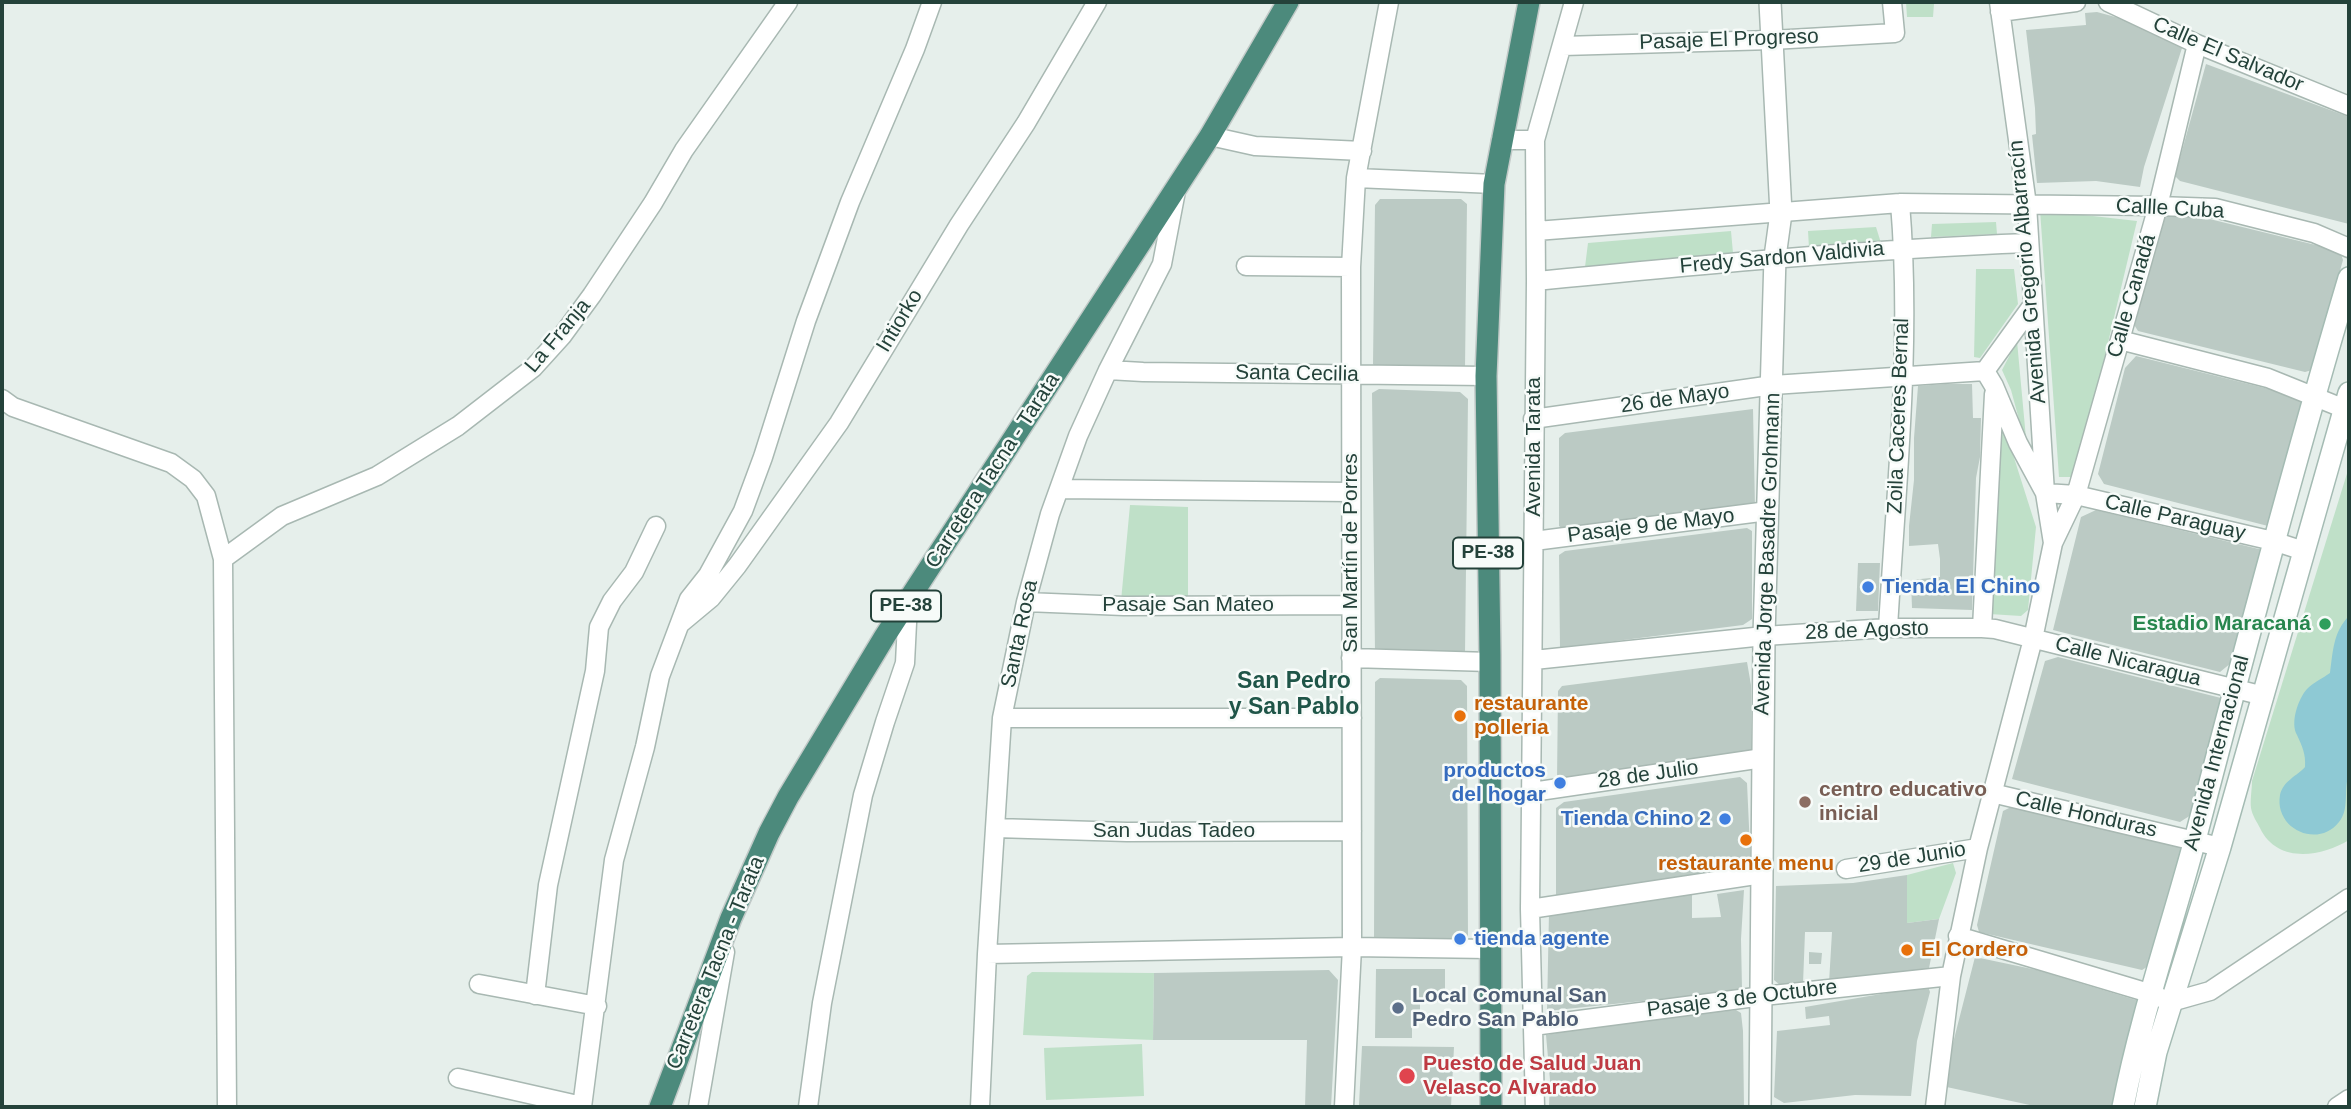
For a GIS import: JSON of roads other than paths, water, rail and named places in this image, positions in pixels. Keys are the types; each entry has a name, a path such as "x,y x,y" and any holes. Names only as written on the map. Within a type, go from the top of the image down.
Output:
{"highway":[{"name":"Carretera Tacna - Tarata","path":"660,1107 731,918 788,797 908,603 1210,136 1288,2"},
{"name":"PE-38","path":"1491,1107 1486,376 1494,184 1530,2"}],"main road":[{"name":"Avenida Jorge Basadre Grohmann","path":"1760,1107 1764,636 1775,257 1781,213 1770,2"},
{"name":"Avenida Internacional","path":"2123,1107 2149,993 2195,840 2273,541 2349,278"},
{"name":"Avenida Internacional","path":"2146,1107 2156,1052 2220,847 2347,401"}],"street":[{"name":"La Franja","path":"223,559 282,516 377,475 458,426 534,368 592,295 653,203 684,150 788,2"},
{"path":"458,1078 582,1107 614,860 645,747 660,676 688,599 708,575 743,511 806,321 850,202 911,61 932,2"},
{"name":"Intiorko","path":"681,622 711,598 737,566 839,423 959,225 1026,123 1097,2"},
{"name":"San Martín de Porres","path":"1344,1107 1352,947 1351,267 1356,178 1389,2"},
{"name":"Avenida Tarata","path":"1535,1107 1530,909 1534,660 1535,140 1574,2"},
{"name":"Pasaje El Progreso","path":"1563,46 1772,40 1895,33 1892,2"},
{"path":"1999,7 2076,2"},
{"name":"Calle El Salvador","path":"2108,2 2197,44 2349,106"},
{"name":"Avenida Gregorio Albarracín","path":"1999,7 2027,205 2045,493 2053,543"},
{"name":"Calle Canadá","path":"2053,543 2076,495 2158,206 2197,44"},
{"path":"1210,136 1255,146 1363,151"},
{"path":"1502,141 1535,140"},
{"path":"1356,178 1494,184"},
{"name":"Santa Rosa","path":"980,1107 1002,718 1026,602 1050,514 1078,436 1162,264 1176,188"},
{"path":"1536,231 1900,203 2027,205"},
{"name":"Zoila Caceres Bernal","path":"1888,628 1903,378 1904,248 1900,203"},
{"name":"Callle Cuba","path":"2027,205 2216,208 2314,233 2349,248"},
{"name":"Fredy Sardon Valdivia","path":"1536,281 1775,257 2029,243"},
{"path":"1246,266 1351,267"},
{"path":"1982,628 1990,378 2032,306"},
{"path":"2120,340 2268,378 2314,397 2347,401"},
{"name":"Santa Cecilia","path":"1108,370 1486,376"},
{"name":"26 de Mayo","path":"1533,419 1773,385 1903,378 1990,378"},
{"path":"1990,378 2018,443 2045,493"},
{"path":"2,399 13,407 171,463 193,479 206,496 223,559 227,1107"},
{"path":"1059,489 1351,492"},
{"name":"Calle Paraguay","path":"2045,493 2076,495 2273,541 2304,551"},
{"name":"Pasaje 9 de Mayo","path":"1534,541 1768,511"},
{"path":"535,995 548,886 595,671 599,627 612,601 634,572 656,526"},
{"path":"1935,1107 1958,936 2032,639 2053,543"},
{"name":"Pasaje San Mateo","path":"1026,602 1124,606 1351,605"},
{"path":"808,1107 822,1003 863,795 884,722 905,663 908,603"},
{"name":"28 de Agosto","path":"1534,660 1764,636 1888,628 1982,628 2032,639"},
{"name":"Calle Nicaragua","path":"2032,639 2264,696"},
{"path":"1351,658 1490,662"},
{"path":"1002,718 1352,719"},
{"name":"28 de Julio","path":"1532,792 1763,758"},
{"name":"Calle Honduras","path":"1992,793 2220,847"},
{"name":"San Judas Tadeo","path":"996,828 1127,832 1352,831"},
{"name":"29 de Junio","path":"1846,869 1978,848"},
{"path":"1530,909 1762,874"},
{"path":"1958,936 2171,1002 2210,991 2349,898"},
{"path":"698,1107 731,918"},
{"path":"987,954 1352,947 1489,949"},
{"name":"Pasaje 3 de Octubre","path":"1533,1026 1951,975"},
{"path":"479,984 597,1006"},
{"path":"2336,1107 2349,1099"}],"water":[{"path":"2349,616 2349,774 2344,811 2339,822 2330,830 2310,834 2290,826 2280,807 2280,795 2287,782 2305,767 2304,754 2294,724 2298,705 2307,689 2330,673 2337,636"}],"place":[{"name":"Tienda El Chino","path":"1868,587"},
{"name":"Estadio Maracaná","path":"2325,624"},
{"name":"restaurante polleria","path":"1460,716"},
{"name":"productos del hogar","path":"1560,783"},
{"name":"centro educativo inicial","path":"1805,802"},
{"name":"Tienda Chino 2","path":"1725,819"},
{"name":"restaurante menu","path":"1746,840"},
{"name":"tienda agente","path":"1460,939"},
{"name":"El Cordero","path":"1907,950"},
{"name":"Local Comunal San Pedro San Pablo","path":"1398,1008"},
{"name":"Puesto de Salud Juan Velasco Alvarado","path":"1407,1076"}],"district":[{"name":"San Pedro y San Pablo","path":"1294,695"}]}
